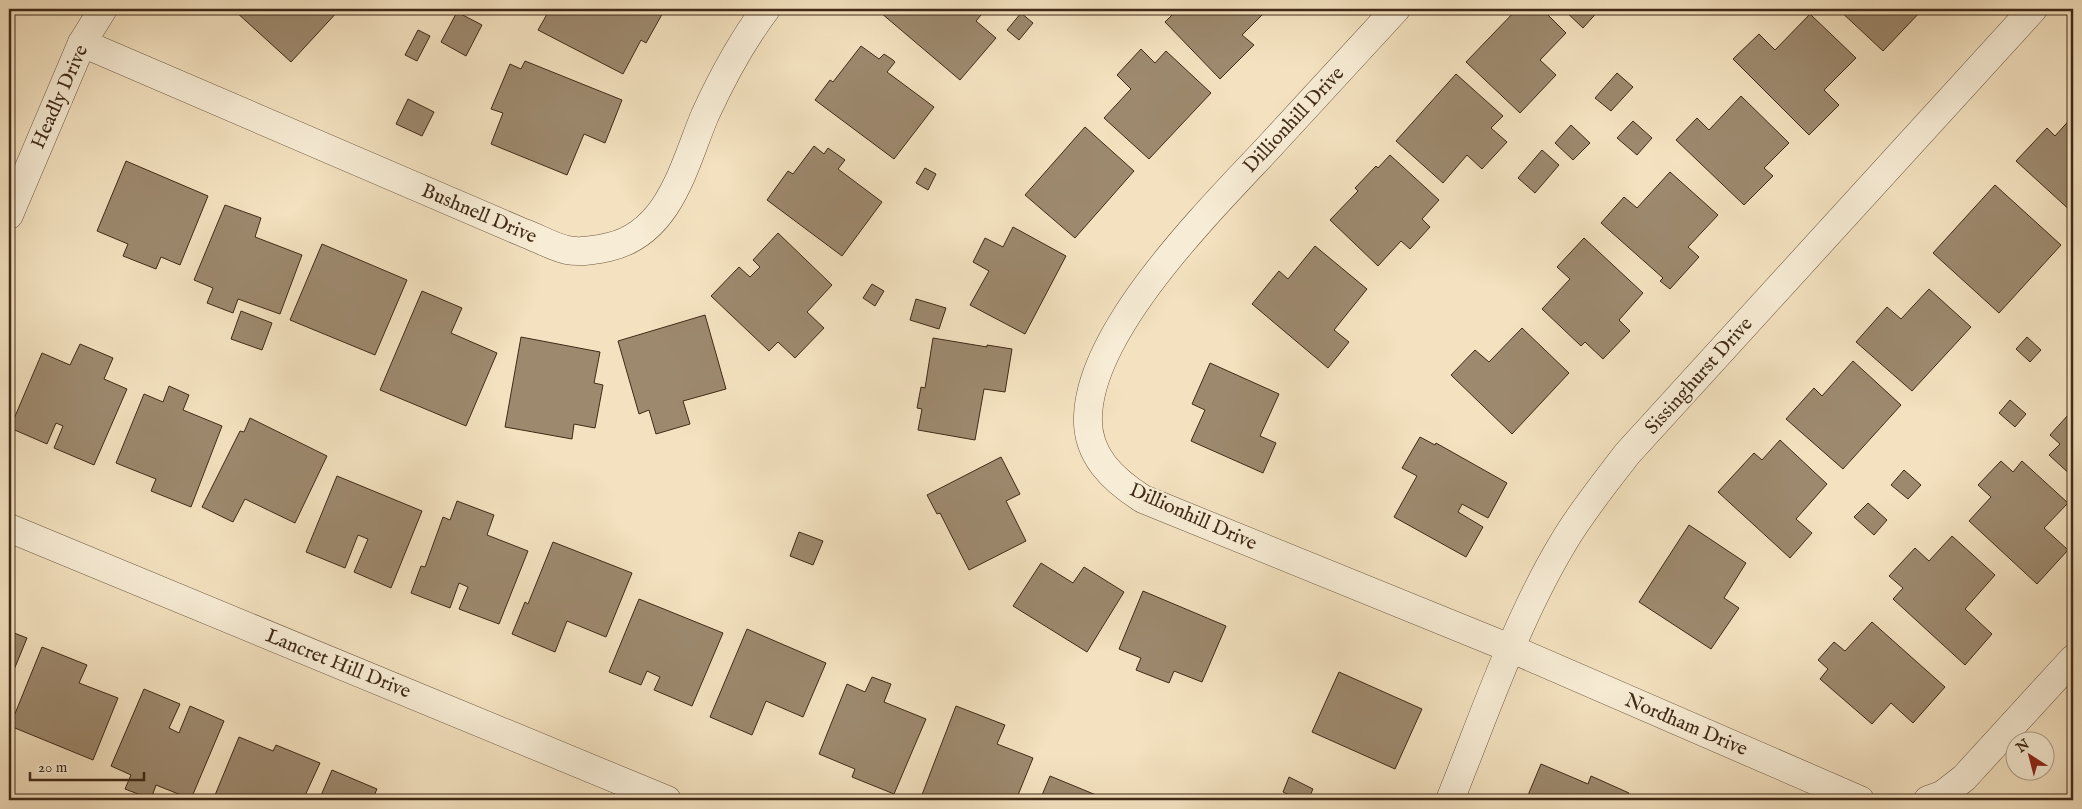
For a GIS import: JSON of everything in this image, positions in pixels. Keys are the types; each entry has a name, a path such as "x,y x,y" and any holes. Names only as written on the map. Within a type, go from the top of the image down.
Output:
{"street":[{"name":"Headly Drive","path":"9,215 82,43 103,9"},
{"name":"Bushnell Drive","path":"82,43 524,233 567,250 593,250 620,244 646,230 663,209 677,186 706,114 730,64 766,9"},
{"name":"Dillionhill Drive","path":"1396,9 1166,261 1119,329 1099,365 1090,393 1087,418 1092,442 1103,468 1121,485 1143,499 1512,649"},
{"name":"Sissinghurst Drive","path":"1450,800 1512,649 1563,542 1627,454 2033,9"},
{"name":"Lancret Hill Drive","path":"9,528 667,800"},
{"name":"Nordham Drive","path":"1512,649 1860,800"},
{"path":"1928,800 1942,795 1964,778 2073,659"}],"building":[{"path":"236,9 340,9 291,62 235,11"},
{"path":"550,9 665,9 646,43 641,40 623,74 538,30"},
{"path":"885,9 986,9 976,21 996,38 960,80 881,13"},
{"path":"1178,9 1267,10 1242,35 1254,45 1220,79 1165,22"},
{"path":"1517,9 1542,9 1566,33 1540,60 1556,75 1520,113 1466,62"},
{"path":"1563,9 1600,9 1583,28"},
{"path":"1838,9 1923,9 1883,51"},
{"path":"457,12 482,25 466,56 441,42"},
{"path":"1021,13 1033,23 1019,40 1007,30"},
{"path":"1810,14 1856,58 1824,90 1839,105 1809,135 1733,59 1759,34 1775,50"},
{"path":"418,30 430,36 417,61 405,55"},
{"path":"861,46 879,59 884,54 893,60 895,62 887,72 934,107 894,159 815,100 830,80 833,82"},
{"path":"1141,49 1155,63 1166,51 1211,93 1149,159 1104,118 1131,89 1117,75"},
{"path":"525,61 622,100 605,143 584,134 567,175 491,144 503,113 491,109 510,64 521,69"},
{"path":"1617,73 1633,87 1611,111 1595,98"},
{"path":"1456,74 1503,116 1491,128 1507,142 1482,169 1467,155 1443,183 1396,141"},
{"path":"1741,96 1789,143 1764,168 1773,176 1744,205 1676,140 1697,118 1709,130"},
{"path":"408,99 434,112 422,136 396,124"},
{"path":"2073,116 2073,213 2016,161 2047,128 2055,136"},
{"path":"1633,121 1652,138 1637,155 1617,138"},
{"path":"1571,125 1590,143 1573,160 1555,143"},
{"path":"1085,127 1134,171 1075,238 1025,195"},
{"path":"814,146 824,154 828,148 845,160 838,169 882,202 842,256 767,200 788,171 793,174"},
{"path":"1542,150 1559,165 1535,193 1518,178"},
{"path":"1390,155 1439,200 1422,219 1430,227 1410,249 1401,241 1378,266 1330,220 1358,191 1355,188 1376,166 1378,168"},
{"path":"126,161 208,196 180,265 161,257 156,269 123,256 128,244 97,231"},
{"path":"925,168 936,174 928,190 916,183"},
{"path":"1670,172 1718,215 1688,247 1699,257 1670,289 1660,281 1663,278 1601,223 1624,197 1637,208"},
{"path":"1995,185 2061,245 1999,313 1933,253"},
{"path":"225,205 261,218 255,237 302,255 280,314 238,299 233,313 207,303 213,288 194,280"},
{"path":"1013,227 1066,256 1025,334 970,305 989,271 973,262 985,238 1003,247"},
{"path":"778,233 832,285 807,312 824,328 795,358 778,342 769,351 711,296 739,267 750,277 760,267 753,260"},
{"path":"1584,238 1643,293 1619,320 1630,331 1603,359 1585,342 1581,346 1542,309 1570,279 1557,267"},
{"path":"322,244 407,280 375,355 290,320"},
{"path":"1315,246 1367,289 1334,330 1349,342 1328,368 1252,304 1279,271 1288,279"},
{"path":"872,284 884,291 875,306 863,298"},
{"path":"1929,289 1971,327 1912,391 1856,342 1887,307 1901,319"},
{"path":"422,291 462,308 451,333 497,353 466,426 380,390"},
{"path":"916,299 946,308 939,329 910,320"},
{"path":"241,311 272,323 262,350 231,339"},
{"path":"705,315 726,389 683,401 690,424 656,434 649,410 639,414 618,341"},
{"path":"1522,328 1569,373 1512,434 1451,375 1475,350 1489,362"},
{"path":"521,337 600,352 594,383 603,385 595,428 574,424 572,439 505,427"},
{"path":"2027,337 2041,350 2030,362 2016,349"},
{"path":"933,338 1012,349 1005,392 984,389 975,440 918,430 922,409 917,408 921,387 925,388"},
{"path":"80,344 113,358 104,379 127,389 94,465 54,448 63,426 56,423 47,444 10,428 42,353 70,365"},
{"path":"1853,361 1901,405 1843,469 1786,419 1814,388 1822,396"},
{"path":"1210,363 1279,394 1260,436 1276,443 1263,473 1191,441 1205,410 1192,404"},
{"path":"169,386 189,395 183,410 222,426 191,507 151,491 156,479 116,463 144,394 163,402"},
{"path":"2010,400 2026,414 2015,427 1999,413"},
{"path":"2069,414 2073,418 2073,477 2049,455 2060,444 2050,435"},
{"path":"250,418 327,456 295,523 245,499 233,522 202,507 240,431 244,432"},
{"path":"1420,437 1435,445 1436,443 1507,483 1488,518 1462,504 1458,512 1483,527 1466,557 1394,517 1417,476 1402,468"},
{"path":"1780,440 1827,484 1796,519 1812,533 1790,558 1718,492 1754,453 1762,460"},
{"path":"1001,457 1020,494 1006,501 1026,541 969,570 940,513 937,514 927,495"},
{"path":"2001,461 2013,472 2022,461 2068,503 2044,528 2068,550 2037,584 1969,521 1991,497 1978,485"},
{"path":"1904,470 1921,485 1908,499 1891,485"},
{"path":"337,476 422,511 391,588 354,572 368,539 358,535 345,568 306,552"},
{"path":"457,501 494,515 487,535 528,551 499,624 459,609 468,587 459,583 450,608 411,593 421,566 425,567 443,517 450,520"},
{"path":"1868,503 1887,520 1874,535 1854,517"},
{"path":"1689,525 1746,563 1724,598 1739,608 1711,649 1639,602"},
{"path":"799,532 823,541 813,565 790,556"},
{"path":"1952,536 1995,575 1965,609 1992,634 1965,665 1893,599 1903,588 1889,576 1915,548 1929,561"},
{"path":"553,542 632,573 606,637 567,621 555,652 512,634 525,602 528,604"},
{"path":"1041,563 1073,583 1084,567 1124,592 1087,652 1013,606"},
{"path":"1143,591 1226,626 1202,682 1174,671 1169,683 1136,670 1141,658 1119,649"},
{"path":"639,599 723,633 692,706 654,690 660,677 647,671 641,685 609,672"},
{"path":"1872,622 1945,687 1913,723 1891,703 1872,724 1820,679 1828,669 1818,660 1834,642 1845,651"},
{"path":"747,629 826,663 803,717 766,701 752,735 710,717"},
{"path":"9,631 27,638 9,682"},
{"path":"42,647 87,665 79,683 118,698 93,760 10,726"},
{"path":"1339,672 1422,709 1395,769 1312,732"},
{"path":"872,677 891,684 884,702 926,719 894,794 852,777 855,769 819,754 847,684 865,692"},
{"path":"144,689 180,704 169,728 179,733 190,706 224,721 191,799 156,785 151,799 125,789 131,775 111,766"},
{"path":"956,706 1005,725 997,744 1033,758 1016,800 920,800"},
{"path":"239,737 273,751 276,745 320,763 303,800 213,800"},
{"path":"1541,764 1588,784 1591,776 1629,793 1626,800 1526,800"},
{"path":"332,770 377,789 372,800 319,800"},
{"path":"1050,776 1084,790 1108,800 1040,800"},
{"path":"1289,777 1313,789 1308,800 1300,800 1283,792"}]}
